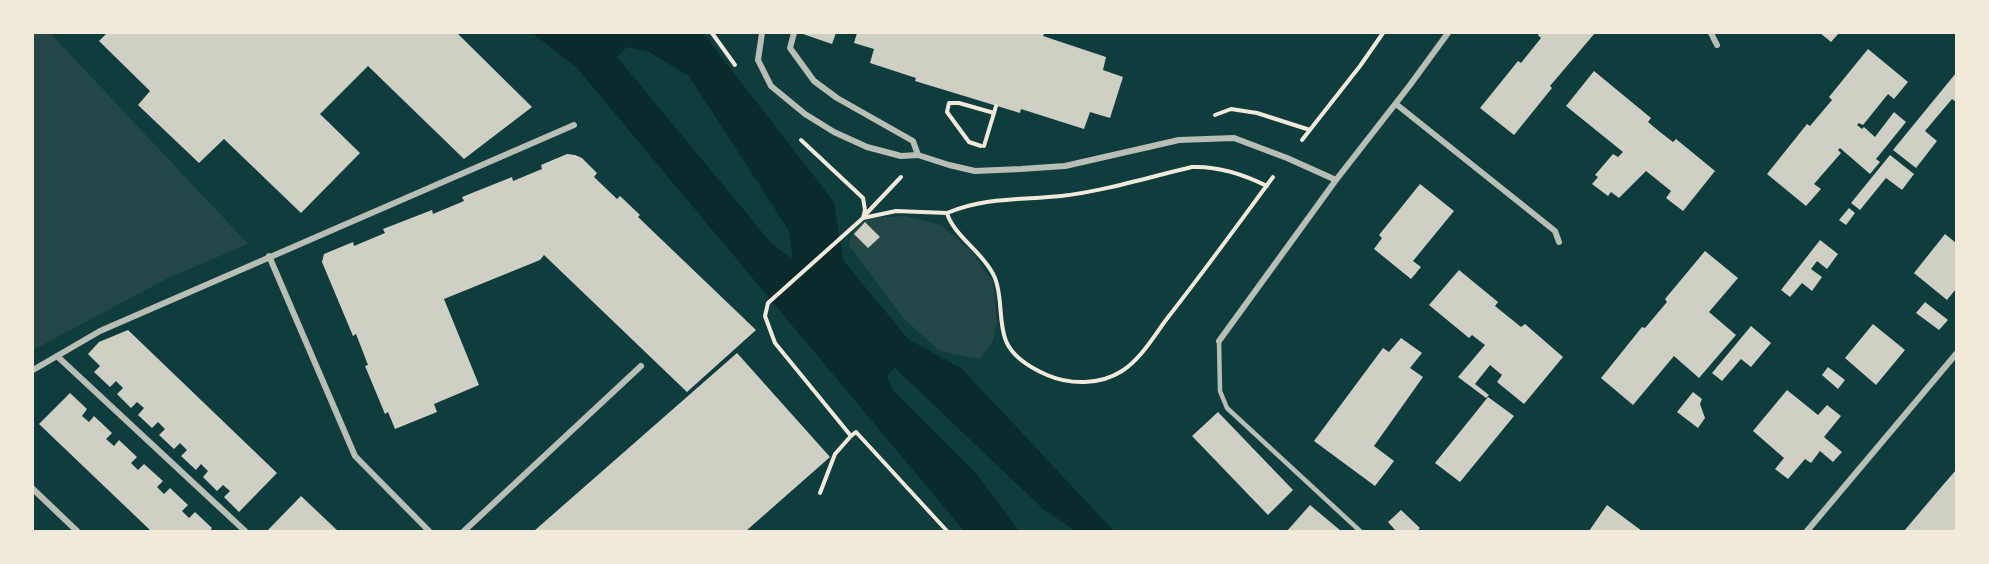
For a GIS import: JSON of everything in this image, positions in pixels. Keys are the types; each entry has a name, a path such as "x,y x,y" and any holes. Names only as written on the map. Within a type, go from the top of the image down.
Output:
{"street":[{"path":"762,33 758,60 771,86 805,114 834,132 867,147 901,156 918,155 975,171 1022,169 1065,166 1179,140 1234,138 1336,180"},
{"path":"794,33 790,48 814,81 837,98 913,141 918,155"},
{"path":"1219,341 1336,180 1448,33"},
{"path":"1711,33 1718,45"},
{"path":"1396,104 1555,231 1559,242"},
{"path":"33,370 100,331 574,125"},
{"path":"269,256 355,456 429,531"},
{"path":"1807,531 1956,354"},
{"path":"57,356 245,531"},
{"path":"464,531 641,366"},
{"path":"33,489 77,531"}],"lane":[{"path":"1219,341 1220,391 1227,408 1360,531"}],"path":[{"path":"947,213 950,221 978,252 994,275 1000,293 1006,341 1019,359 1056,379 1073,382 1111,376 1123,370 1138,356 1383,33"},
{"path":"993,146 969,142 947,112 949,103 994,113"},
{"path":"984,146 996,106"},
{"path":"1209,117 1231,109 1257,113 1310,130"},
{"path":"851,436 776,343 765,316 768,303 849,228 863,218 894,186 918,155"},
{"path":"863,218 896,210 947,213 986,201 1062,196 1192,167 1207,166 1227,170 1267,186"},
{"path":"862,198 865,210 863,218"},
{"path":"820,494 836,454 856,432 947,531"}],"shaded area":[{"path":"33,33 50,33 248,244 166,279 33,350"},
{"path":"532,33 703,33 834,202 843,260 908,339 962,369 1114,531 1075,531 1043,509 895,368 887,376 893,390 976,473 1019,531 964,531 576,67","holes":["627,47 649,52 689,76 789,231 793,259 772,244 617,57"]},
{"path":"906,216 941,225 970,250 993,282 997,322 993,341 980,359 940,351 903,318 849,245 852,235 863,222 870,219"}],"building":[{"path":"107,33 457,33 532,107 464,159 368,66 320,114 360,153 301,213 224,139 199,163 138,105 150,91 99,41"},
{"path":"800,33 836,33 832,44"},
{"path":"857,33 1041,33 1044,34 1043,36 1106,57 1103,70 1123,77 1110,118 1090,112 1084,129 1021,109 1020,113 915,81 916,78 870,63 874,49 854,43"},
{"path":"1539,33 1595,33 1550,86 1552,88 1514,135 1480,108 1518,61 1521,63 1541,38"},
{"path":"1820,33 1839,33 1831,42"},
{"path":"1868,49 1908,82 1894,99 1888,94 1863,125 1859,123 1857,125 1862,129 1864,127 1875,137 1894,112 1906,122 1876,159 1880,162 1870,174 1840,148 1838,150 1841,153 1814,184 1821,189 1806,206 1767,174 1807,124 1810,126 1832,100 1829,97"},
{"path":"1594,71 1651,118 1648,122 1660,132 1673,142 1676,139 1715,171 1683,211 1666,198 1671,191 1646,171 1619,198 1611,192 1608,196 1592,184 1598,177 1595,175 1613,154 1618,157 1623,152 1566,106"},
{"path":"1956,73 1956,102 1952,99 1925,131 1937,141 1916,168 1893,150"},
{"path":"567,154 582,158 597,173 594,177 617,199 620,196 640,215 638,217 756,330 687,392 544,255 540,260 444,299 479,385 434,404 437,412 395,429 388,412 385,414 365,366 368,365 356,334 353,336 322,262 324,254 353,242 354,246 385,233 383,229 432,210 433,214 464,201 462,197 512,177 513,181 542,169 541,165"},
{"path":"1890,155 1914,174 1902,190 1886,178 1860,210 1851,203"},
{"path":"1420,184 1454,211 1413,261 1421,267 1411,279 1374,249 1382,238 1379,235"},
{"path":"1849,208 1855,213 1846,225 1839,220"},
{"path":"865,222 880,237 868,248 854,234"},
{"path":"1945,234 1956,243 1956,289 1947,300 1914,273"},
{"path":"1820,240 1838,254 1827,269 1817,261 1811,269 1822,277 1812,291 1802,283 1790,297 1781,290"},
{"path":"1705,251 1738,278 1709,312 1736,335 1699,378 1674,356 1633,405 1601,378 1642,327 1645,328 1667,302 1665,299"},
{"path":"1459,270 1498,302 1495,306 1521,327 1525,324 1563,357 1524,404 1497,382 1502,375 1490,365 1475,384 1489,395 1486,398 1458,377 1485,345 1472,335 1469,338 1429,305"},
{"path":"1925,302 1948,320 1939,330 1916,313"},
{"path":"1873,324 1905,350 1876,385 1845,358"},
{"path":"1751,326 1771,343 1751,367 1741,359 1722,381 1712,373"},
{"path":"128,330 277,473 239,512 224,497 230,491 223,485 217,491 203,477 208,471 201,464 196,470 181,456 187,450 180,443 174,449 159,435 165,429 158,422 152,428 138,415 144,408 137,402 131,408 117,394 123,388 116,381 110,387 94,372 100,366 88,354 99,342"},
{"path":"1401,338 1422,353 1410,368 1423,377 1374,446 1394,461 1375,486 1314,441 1383,348 1389,352"},
{"path":"737,353 830,457 746,531 534,531"},
{"path":"1828,367 1845,380 1838,389 1822,375"},
{"path":"1787,390 1818,415 1827,405 1841,416 1824,437 1842,452 1833,462 1820,451 1811,463 1805,459 1788,479 1775,469 1784,458 1753,431"},
{"path":"1693,392 1702,399 1700,404 1705,418 1698,428 1677,412"},
{"path":"70,393 87,409 82,416 89,422 94,416 112,433 106,439 114,446 119,440 137,457 131,463 138,470 144,464 163,481 157,487 164,494 170,488 188,505 182,511 189,518 195,512 212,528 210,531 151,531 39,424"},
{"path":"1488,397 1514,416 1460,482 1435,463"},
{"path":"1218,412 1293,490 1268,515 1192,436"},
{"path":"1956,470 1956,531 1904,531 1943,485"},
{"path":"301,496 338,531 267,531"},
{"path":"1310,505 1341,531 1287,531"},
{"path":"1607,505 1642,531 1589,531"},
{"path":"1401,510 1420,528 1417,531 1396,531 1388,522"}]}
